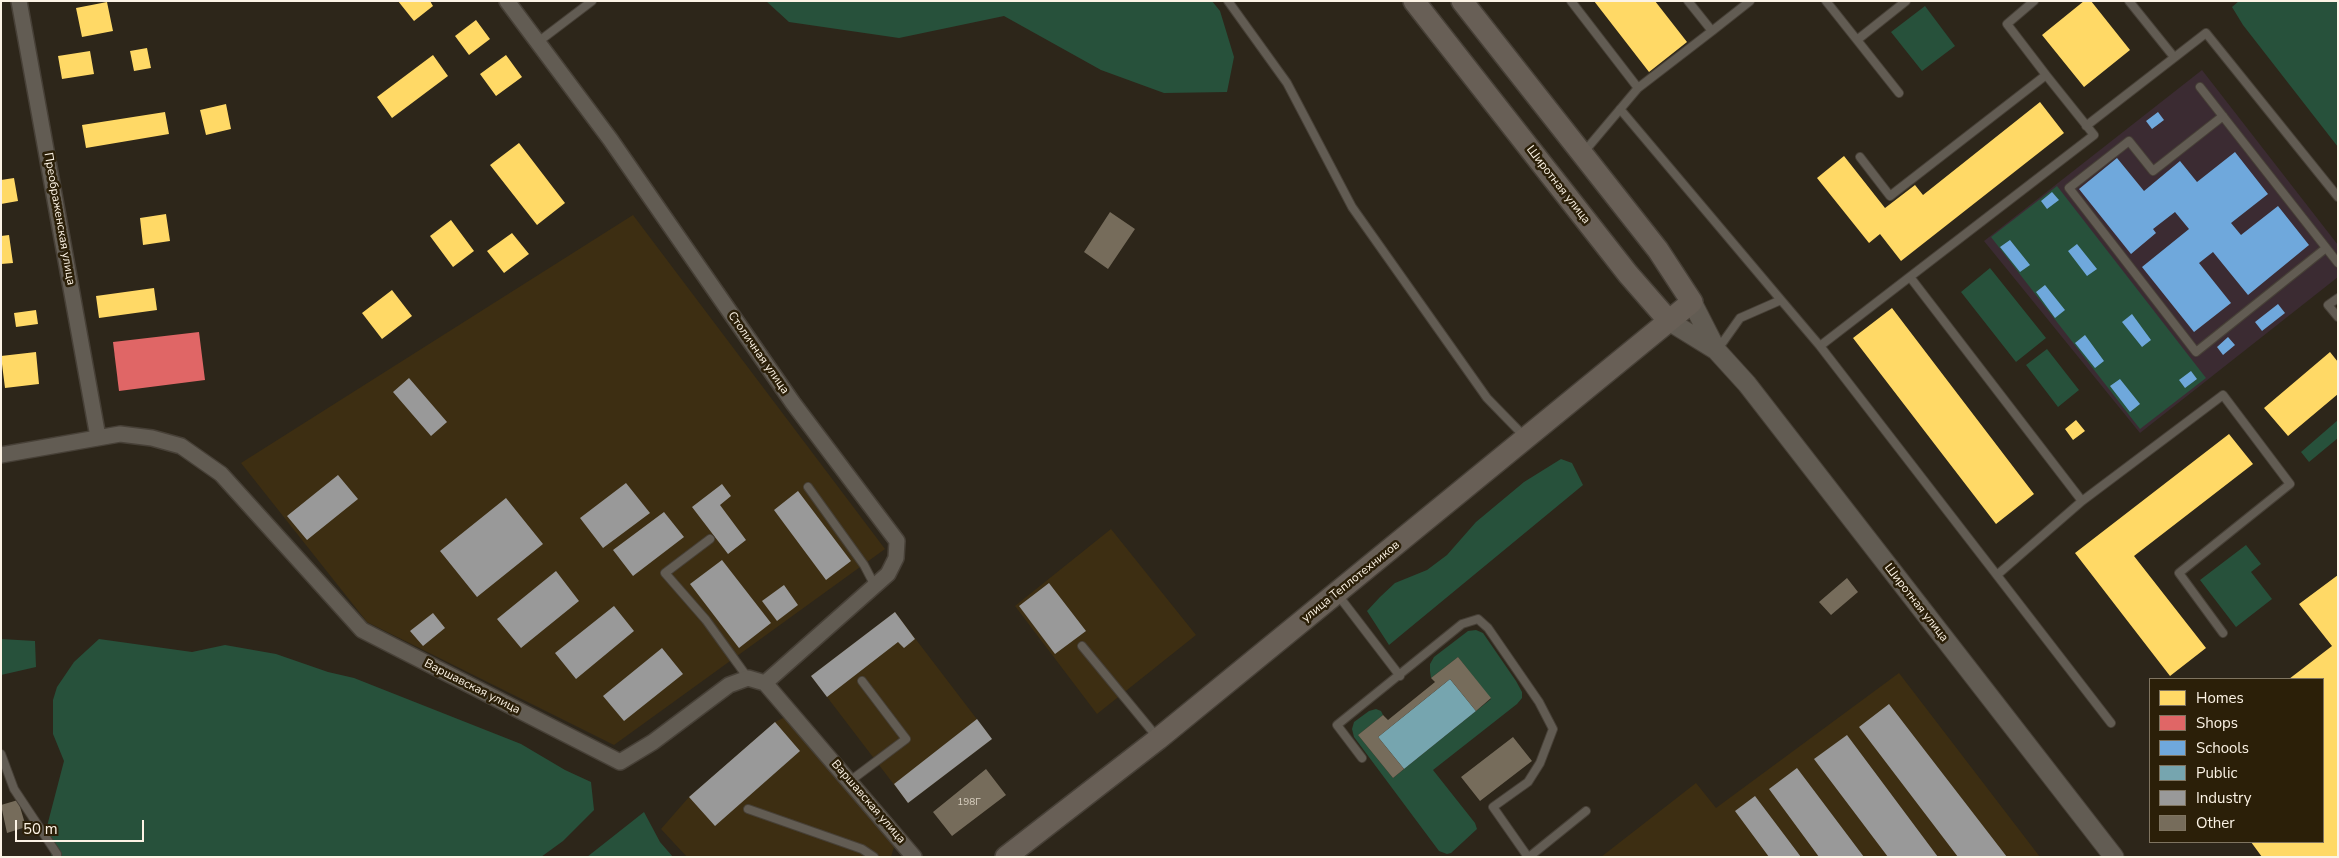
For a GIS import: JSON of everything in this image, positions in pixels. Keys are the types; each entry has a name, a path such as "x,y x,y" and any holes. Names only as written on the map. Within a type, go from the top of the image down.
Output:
{"main road":[{"name":"Широтная улица","path":"1414,1 1628,274 1669,321"},
{"name":"Широтная улица","path":"1462,1 1658,250 1692,302"},
{"name":"улица Теплотехников","path":"1006,857 1158,739 1692,302"}],"street":[{"name":"Преображенская улица","path":"19,1 98,437"},
{"name":"Столичная улица","path":"507,1 610,139 793,403 897,541 896,558 888,574 765,683"},
{"name":"Широтная улица","path":"1692,302 1717,351 1747,384 2114,857"},
{"name":"Широтная улица","path":"1669,321 1717,351"},
{"name":"Варшавская улица","path":"1,455 120,434 152,438 181,446 220,474 362,630 620,762 653,742 729,685 748,678"},
{"path":"748,678 765,683"},
{"name":"Варшавская улица","path":"765,683 914,857"}],"lane":[{"path":"538,42 592,1"},
{"path":"1228,1 1287,83 1352,207 1487,398 1526,438"},
{"path":"1570,1 1638,88"},
{"path":"1688,1 1712,31"},
{"path":"1582,154 1638,88 1750,1"},
{"path":"1826,1 1899,93"},
{"path":"1857,40 1906,1"},
{"path":"1820,346 2094,136 2007,24 2034,1"},
{"path":"2129,1 2174,57"},
{"path":"2086,126 2206,32 2338,197"},
{"path":"1860,157 1890,196 2046,75"},
{"path":"2200,87 2338,263"},
{"path":"1620,109 1820,346 2111,723"},
{"path":"2223,116 2153,171 2129,141 2069,188 2196,352 2326,248"},
{"path":"1910,277 2082,502"},
{"path":"2338,298 2328,305 2338,317"},
{"path":"1717,351 1740,318 1781,300"},
{"path":"1997,575 2082,502 2222,394 2290,484 2179,573 2224,634"},
{"path":"808,487 864,565 875,586"},
{"path":"710,539 665,573 706,620 748,678"},
{"path":"1337,594 1400,676"},
{"path":"1362,758 1337,725 1462,624 1478,619 1488,628 1540,702 1553,729 1540,763 1528,782 1493,807 1528,857 1586,811"},
{"path":"1082,646 1158,739"},
{"path":"850,781 906,739 862,681"},
{"path":"1,754 14,789 57,857"},
{"path":"748,809 862,849 874,857"}],"shaded area":[{"path":"2202,70 2338,245 2338,277 2140,433 1984,241"},
{"path":"633,215 885,549 614,745 367,622 241,463"},
{"path":"1111,529 1196,635 1097,714 1015,606"},
{"path":"895,612 992,739 908,803 811,676"},
{"path":"1899,673 2040,857 1601,857 1696,783 1716,808"},
{"path":"787,716 894,847 891,857 687,857 661,829 689,797 775,722"}],"green space":[{"path":"766,1 1212,1 1220,11 1234,57 1227,92 1164,93 1101,70 1004,16 899,38 789,22"},
{"path":"2239,1 2338,1 2338,147 2243,25 2232,7"},
{"path":"1925,6 1955,46 1922,71 1891,32"},
{"path":"2057,186 2206,378 2140,429 1991,237"},
{"path":"1990,268 2046,338 2016,362 1961,292"},
{"path":"2047,349 2079,390 2058,407 2026,365"},
{"path":"2338,420 2338,438 2309,462 2301,452"},
{"path":"1561,459 1572,463 1583,485 1389,645 1367,611 1395,583 1427,570 1447,555 1476,522 1524,482"},
{"path":"2246,545 2261,564 2251,572 2272,599 2236,627 2200,580"},
{"path":"1476,630 1483,633 1516,681 1522,692 1522,698 1517,704 1433,770 1475,823 1477,829 1451,853 1447,854 1439,851 1354,737 1352,729 1354,722 1369,711 1376,709 1381,711 1383,715 1358,735 1393,778 1491,699 1458,657 1431,678 1430,664 1434,657 1468,631"},
{"path":"1,639 35,641 36,667 1,675"},
{"path":"99,639 192,652 225,645 276,654 328,672 354,678 521,744 565,770 591,782 594,810 563,841 541,857 52,857 45,834 64,761 53,734 53,700 57,687 74,662"},
{"path":"644,812 660,842 673,857 587,857"}],"building: Homes":[{"path":"398,1 430,1 433,6 414,21"},
{"path":"1594,1 1655,1 1687,42 1649,72"},
{"path":"2084,1 2091,1 2130,50 2084,87 2042,35"},
{"path":"107,2 113,31 82,37 76,8"},
{"path":"476,20 490,39 469,55 455,36"},
{"path":"147,48 151,68 134,71 130,51"},
{"path":"90,51 94,74 62,79 58,56"},
{"path":"433,55 448,76 392,118 377,97"},
{"path":"506,55 522,77 496,96 480,74"},
{"path":"2040,102 2064,133 1901,261 1880,234 1869,243 1817,178 1844,156 1885,208 1915,185 1923,195"},
{"path":"226,104 231,129 206,135 200,110"},
{"path":"165,112 169,134 86,148 82,125"},
{"path":"519,143 565,203 537,225 490,165"},
{"path":"14,178 18,201 1,204 1,180"},
{"path":"166,214 170,241 143,245 140,218"},
{"path":"451,220 474,251 453,267 430,236"},
{"path":"512,233 529,254 504,273 487,251"},
{"path":"9,235 13,263 1,264 1,236"},
{"path":"154,288 157,310 99,318 96,296"},
{"path":"392,290 412,316 382,339 362,313"},
{"path":"1892,308 2034,494 1996,524 1853,338"},
{"path":"36,310 38,324 16,327 14,313"},
{"path":"36,352 39,384 5,388 1,356"},
{"path":"2330,352 2338,362 2338,394 2288,436 2264,408"},
{"path":"2076,420 2085,431 2073,440 2065,429"},
{"path":"2229,434 2253,464 2134,556 2206,648 2170,676 2075,553"},
{"path":"2338,575 2338,857 2262,857 2252,843 2324,843 2324,678 2290,678 2332,646 2299,604"}],"building: Shops":[{"path":"199,332 205,380 119,391 113,342"}],"building: Schools":[{"path":"2158,112 2164,120 2152,129 2146,121"},
{"path":"2235,152 2268,194 2231,223 2241,235 2278,206 2309,245 2248,295 2213,252 2199,263 2231,303 2194,332 2142,267 2189,229 2175,212 2153,229 2156,233 2131,254 2079,189 2117,158 2144,191 2180,161 2197,182"},
{"path":"2052,192 2059,200 2047,209 2041,201"},
{"path":"2010,240 2030,265 2020,272 2000,247"},
{"path":"2077,244 2097,269 2087,276 2068,251"},
{"path":"2045,285 2065,310 2055,318 2036,292"},
{"path":"2278,304 2285,313 2262,331 2255,322"},
{"path":"2132,314 2151,340 2142,347 2122,322"},
{"path":"2085,335 2104,361 2095,368 2075,343"},
{"path":"2228,337 2235,345 2223,355 2217,347"},
{"path":"2191,371 2197,379 2185,388 2179,380"},
{"path":"2120,379 2140,404 2130,412 2110,386"}],"building: Public":[{"path":"1450,679 1476,711 1404,769 1378,737"}],"building: Industry":[{"path":"409,378 447,422 431,436 393,392"},
{"path":"338,475 358,499 307,540 287,516"},
{"path":"626,483 650,513 603,548 580,518"},
{"path":"722,484 731,496 720,505 746,540 728,554 692,507"},
{"path":"798,491 851,561 826,580 774,510"},
{"path":"506,498 543,544 477,597 440,551"},
{"path":"664,512 684,537 633,576 613,550"},
{"path":"722,560 771,623 739,648 690,584"},
{"path":"556,571 579,601 521,648 497,619"},
{"path":"1049,583 1086,631 1055,654 1019,606"},
{"path":"784,585 798,605 777,621 762,601"},
{"path":"614,606 634,631 576,679 555,653"},
{"path":"895,612 915,639 904,648 898,642 827,697 811,676"},
{"path":"433,613 445,628 423,646 410,631"},
{"path":"662,648 683,674 624,721 603,696"},
{"path":"1889,704 2007,857 1958,857 1859,727"},
{"path":"977,719 992,739 908,803 894,784"},
{"path":"775,722 800,751 715,826 689,797"},
{"path":"1847,735 1938,857 1888,857 1814,759"},
{"path":"1797,768 1864,857 1819,857 1769,789"},
{"path":"1755,796 1801,857 1769,857 1735,811"}],"building: Other":[{"path":"1110,212 1135,229 1108,269 1084,252"},
{"path":"1847,578 1858,592 1831,615 1819,602"},
{"path":"1458,657 1491,698 1476,711 1450,679 1378,737 1404,769 1393,778 1358,735 1383,715 1388,720 1435,682 1431,678"},
{"path":"1513,737 1532,761 1480,801 1461,777"},
{"path":"986,769 1006,795 952,836 933,812"},
{"path":"18,800 26,827 7,833 1,805"}]}
